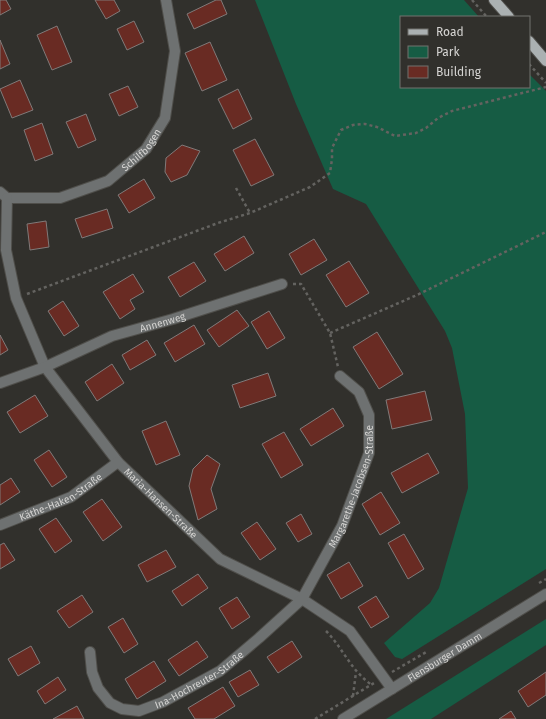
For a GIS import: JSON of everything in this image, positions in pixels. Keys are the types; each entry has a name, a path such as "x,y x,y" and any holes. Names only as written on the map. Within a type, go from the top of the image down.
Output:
{"main road":[{"path":"494,0 508,16"},
{"path":"530,42 546,61"}],"street":[{"name":"Schilfbogen","path":"4,195 60,198 108,181 146,149 165,118 175,52 166,0"},
{"name":"Maria-Hansen-Straße","path":"4,195 3,250 16,298 45,367 118,462 220,559 302,599 350,631 392,689"},
{"name":"Annenweg","path":"0,383 45,367 112,336 173,319 282,284"},
{"name":"Margarethe-Jacobsen-Straße","path":"302,599 342,526 369,453 369,415 359,392 340,376"},
{"name":"Käthe-Haken-Straße","path":"0,525 70,497 118,462"},
{"name":"Flensburger Damm","path":"343,719 546,594"},
{"name":"Ina-Hochreuter-Straße","path":"90,652 92,672 98,688 110,703 122,709 139,711 163,702 220,671 302,599"}],"path":[{"path":"472,0 486,16"},
{"path":"530,65 546,83"},
{"path":"16,298 218,223 250,213 310,187 330,173 332,148 342,130 353,125 365,124 377,127 395,136 416,133 426,128 438,118 452,111 546,87"},
{"path":"236,188 250,213"},
{"path":"330,333 417,295 546,232"},
{"path":"282,284 301,284 330,333 340,376"},
{"path":"539,583 546,580"},
{"path":"326,630 356,671 364,680 372,684"},
{"path":"315,719 431,649"},
{"path":"353,696 356,671"}],"green space":[{"path":"255,0 464,0 478,16 400,16 400,88 530,88 530,75 546,91 546,569 402,659 395,657 384,643 430,603 439,588 468,488 465,414 452,348 445,331 366,204 333,189 296,104"},
{"path":"546,619 546,645 431,719 386,719"}],"building":[{"path":"0,0 6,0 11,9 0,15"},
{"path":"95,0 114,0 120,11 106,19"},
{"path":"216,0 221,0 227,14 194,29 187,14"},
{"path":"134,21 144,42 127,50 117,29"},
{"path":"57,26 72,62 52,70 37,35"},
{"path":"0,40 10,64 0,69"},
{"path":"210,42 227,80 202,91 185,53"},
{"path":"20,80 33,110 12,118 0,89"},
{"path":"128,86 138,107 119,116 109,94"},
{"path":"238,89 252,119 233,129 218,99"},
{"path":"86,114 96,140 78,148 66,122"},
{"path":"42,123 53,154 35,161 24,130"},
{"path":"255,139 274,175 251,186 233,150"},
{"path":"182,145 200,151 187,175 171,182 165,172 166,158"},
{"path":"144,179 155,198 129,213 118,195"},
{"path":"107,209 113,228 82,238 75,219"},
{"path":"46,221 49,247 30,250 27,224"},
{"path":"244,236 254,253 225,271 214,254"},
{"path":"314,239 327,260 301,275 289,254"},
{"path":"349,261 369,293 346,307 326,275"},
{"path":"194,262 206,281 180,297 168,277"},
{"path":"133,274 144,292 130,300 135,309 120,319 103,292"},
{"path":"63,301 79,326 64,336 48,311"},
{"path":"237,310 249,326 219,347 207,330"},
{"path":"269,311 285,338 267,349 251,322"},
{"path":"194,325 205,344 175,362 164,343"},
{"path":"377,332 403,374 379,389 353,347"},
{"path":"0,335 8,350 0,355"},
{"path":"147,340 156,355 130,370 122,355"},
{"path":"112,364 124,383 97,401 85,382"},
{"path":"268,373 276,396 240,408 232,385"},
{"path":"425,391 432,420 392,429 386,400"},
{"path":"35,395 48,416 20,433 7,412"},
{"path":"333,408 344,426 311,446 300,429"},
{"path":"166,421 180,455 156,465 142,431"},
{"path":"284,432 303,465 281,478 262,444"},
{"path":"49,450 67,477 52,487 34,460"},
{"path":"428,453 439,473 402,493 391,473"},
{"path":"207,455 220,464 211,489 217,509 198,520 189,486 193,469"},
{"path":"11,478 20,492 0,505 0,485"},
{"path":"381,492 400,523 380,535 362,504"},
{"path":"102,499 122,527 103,541 83,512"},
{"path":"301,514 312,534 298,542 286,523"},
{"path":"56,518 72,541 55,553 39,529"},
{"path":"257,522 276,549 260,560 241,533"},
{"path":"404,534 424,569 408,579 388,543"},
{"path":"4,543 15,560 0,569 0,545"},
{"path":"166,550 176,567 147,582 138,565"},
{"path":"349,562 363,586 341,599 327,575"},
{"path":"198,574 208,588 182,606 172,591"},
{"path":"82,595 93,612 69,628 57,611"},
{"path":"376,596 389,617 371,628 358,607"},
{"path":"237,597 250,617 232,629 219,608"},
{"path":"123,618 138,644 124,653 108,627"},
{"path":"197,641 208,657 179,676 168,660"},
{"path":"292,641 302,657 278,673 267,657"},
{"path":"31,646 40,663 18,676 8,659"},
{"path":"154,661 166,681 137,699 125,679"},
{"path":"250,670 259,685 238,697 229,682"},
{"path":"546,672 546,695 528,707 518,691"},
{"path":"58,677 66,690 45,704 37,691"},
{"path":"223,687 235,706 214,719 195,719 188,708"},
{"path":"77,706 84,719 53,719"},
{"path":"511,711 516,719 499,719"}]}
